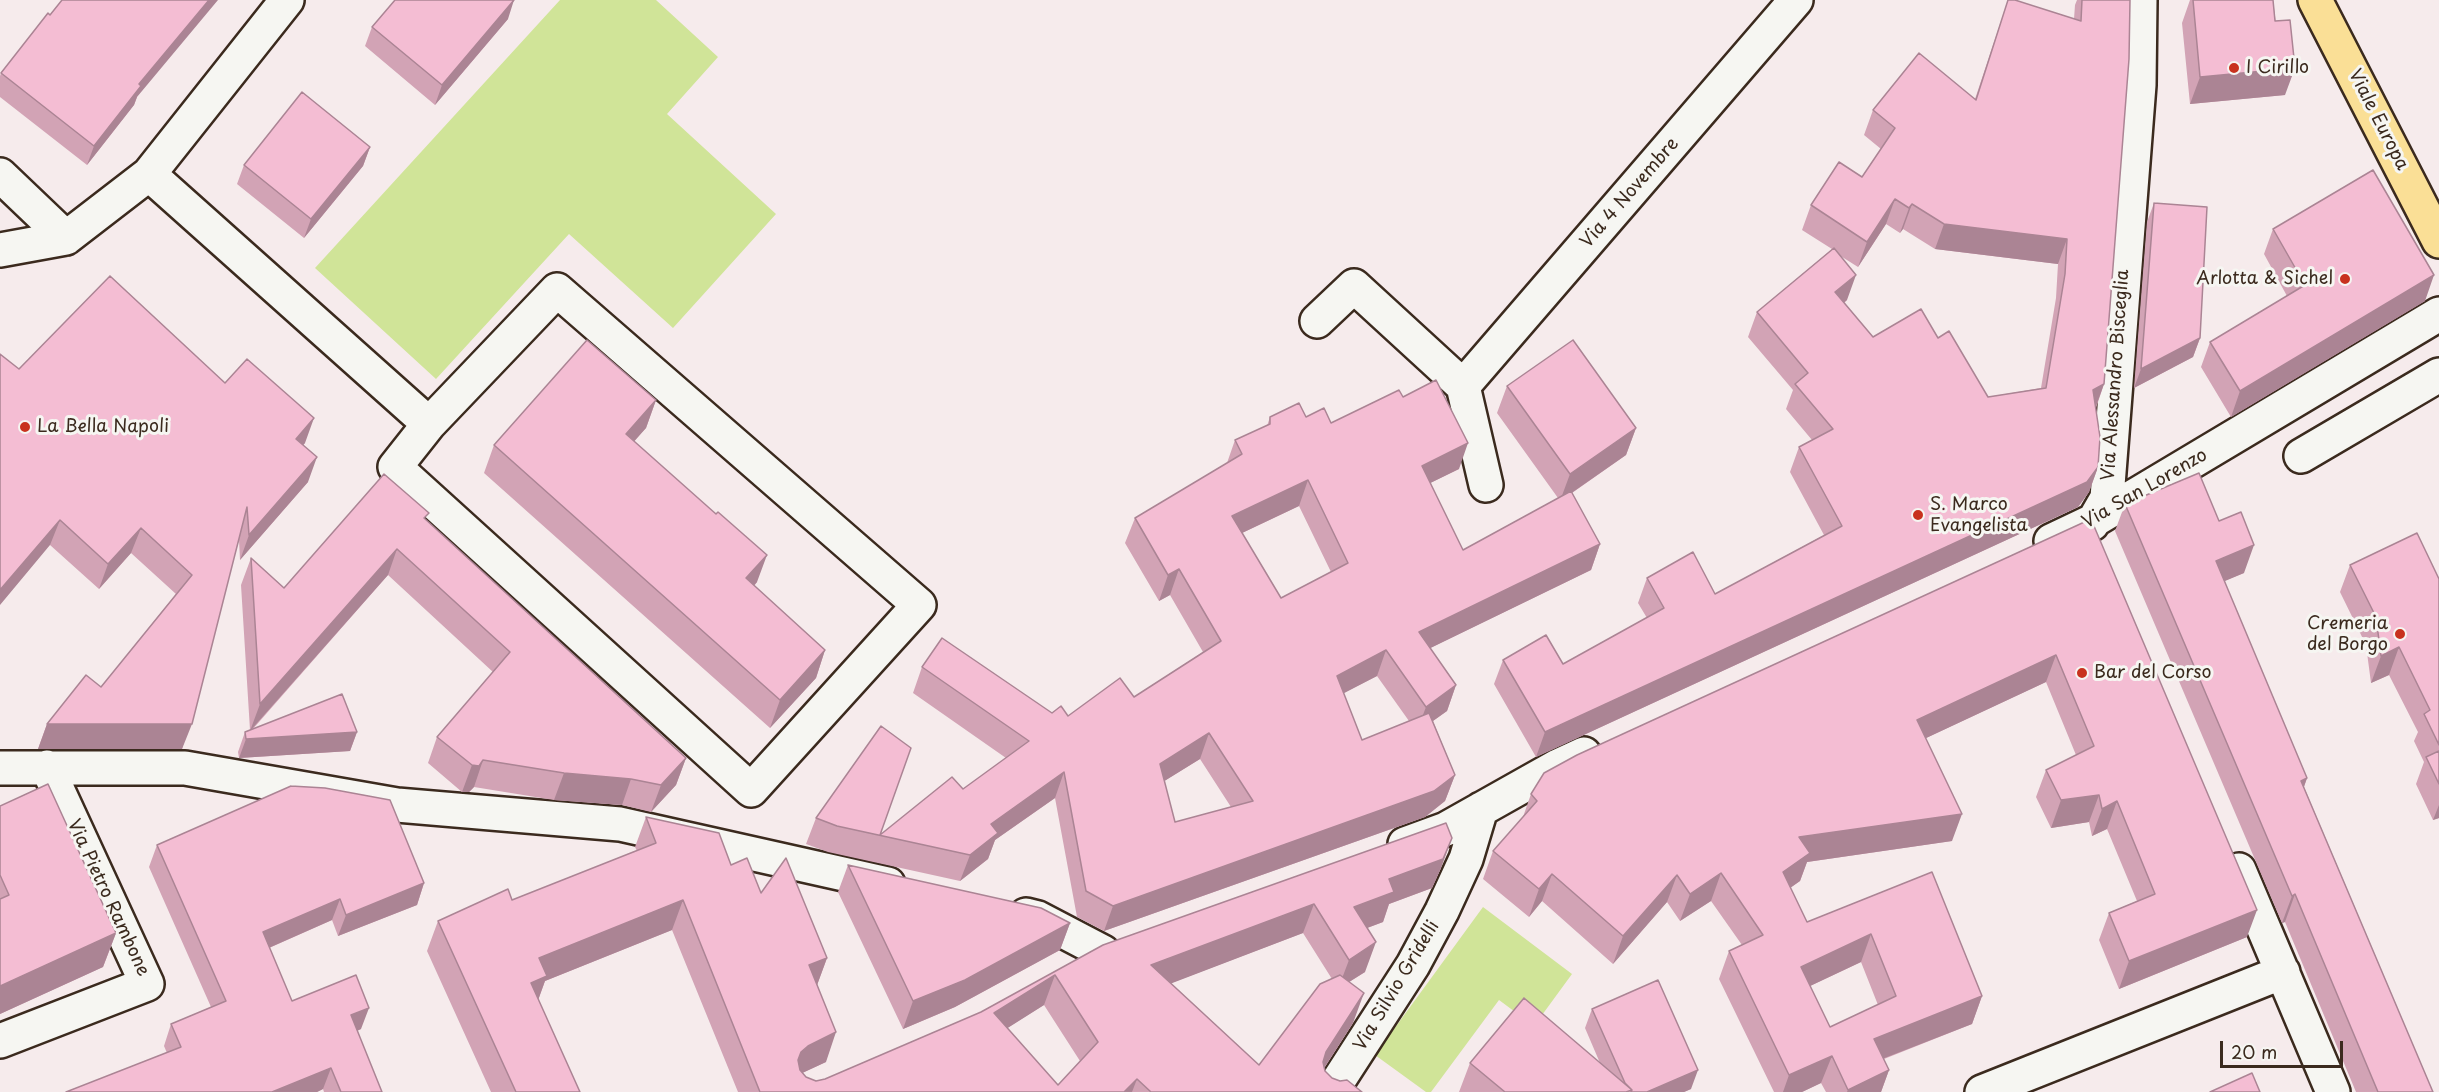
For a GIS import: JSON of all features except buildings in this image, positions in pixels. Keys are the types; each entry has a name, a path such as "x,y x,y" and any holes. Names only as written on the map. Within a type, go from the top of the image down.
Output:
{"main road":[{"name":"Viale Europa","path":"2315,0 2439,241"}],"street":[{"path":"0,250 66,238 149,174 287,0"},
{"name":"Via 4 Novembre","path":"1463,386 1796,0"},
{"name":"Via Alessandro Bisceglia","path":"2091,522 2107,498 2139,85 2140,0"},
{"path":"149,174 429,424"},
{"path":"0,175 66,238"},
{"path":"1317,321 1354,286 1463,386 1486,485"},
{"path":"557,290 919,605 751,790 395,467 429,424 557,290"},
{"name":"Via San Lorenzo","path":"2026,552 2091,522 2439,314"},
{"path":"2301,456 2438,379"},
{"path":"2091,522 2105,555"},
{"path":"1380,853 1446,829 1558,766 1607,743"},
{"name":"Via Pietro Rambone","path":"0,1041 147,984 47,767"},
{"path":"0,768 185,768 397,805 620,824 922,892"},
{"name":"Via Silvio Gridelli","path":"1331,1092 1413,965 1442,911 1466,859 1481,809"},
{"path":"2226,840 2333,1092"},
{"path":"992,908 1038,918 1114,948 1085,958 1065,969"},
{"path":"1982,1092 2283,972"}],"green space":[{"path":"560,0 656,0 718,57 667,114 776,214 673,328 569,234 436,379 315,268"},
{"path":"1483,907 1572,974 1534,1026 1499,1000 1431,1092 1426,1092 1375,1055"}],"place":[{"name":"I Cirillo","path":"2234,68"},
{"name":"Arlotta & Sichel","path":"2345,279"},
{"name":"La Bella Napoli","path":"25,427"},
{"name":"S. Marco Evangelista","path":"1918,515"},
{"name":"Cremeria del Borgo","path":"2400,634"},
{"name":"Bar del Corso","path":"2082,673"}]}
